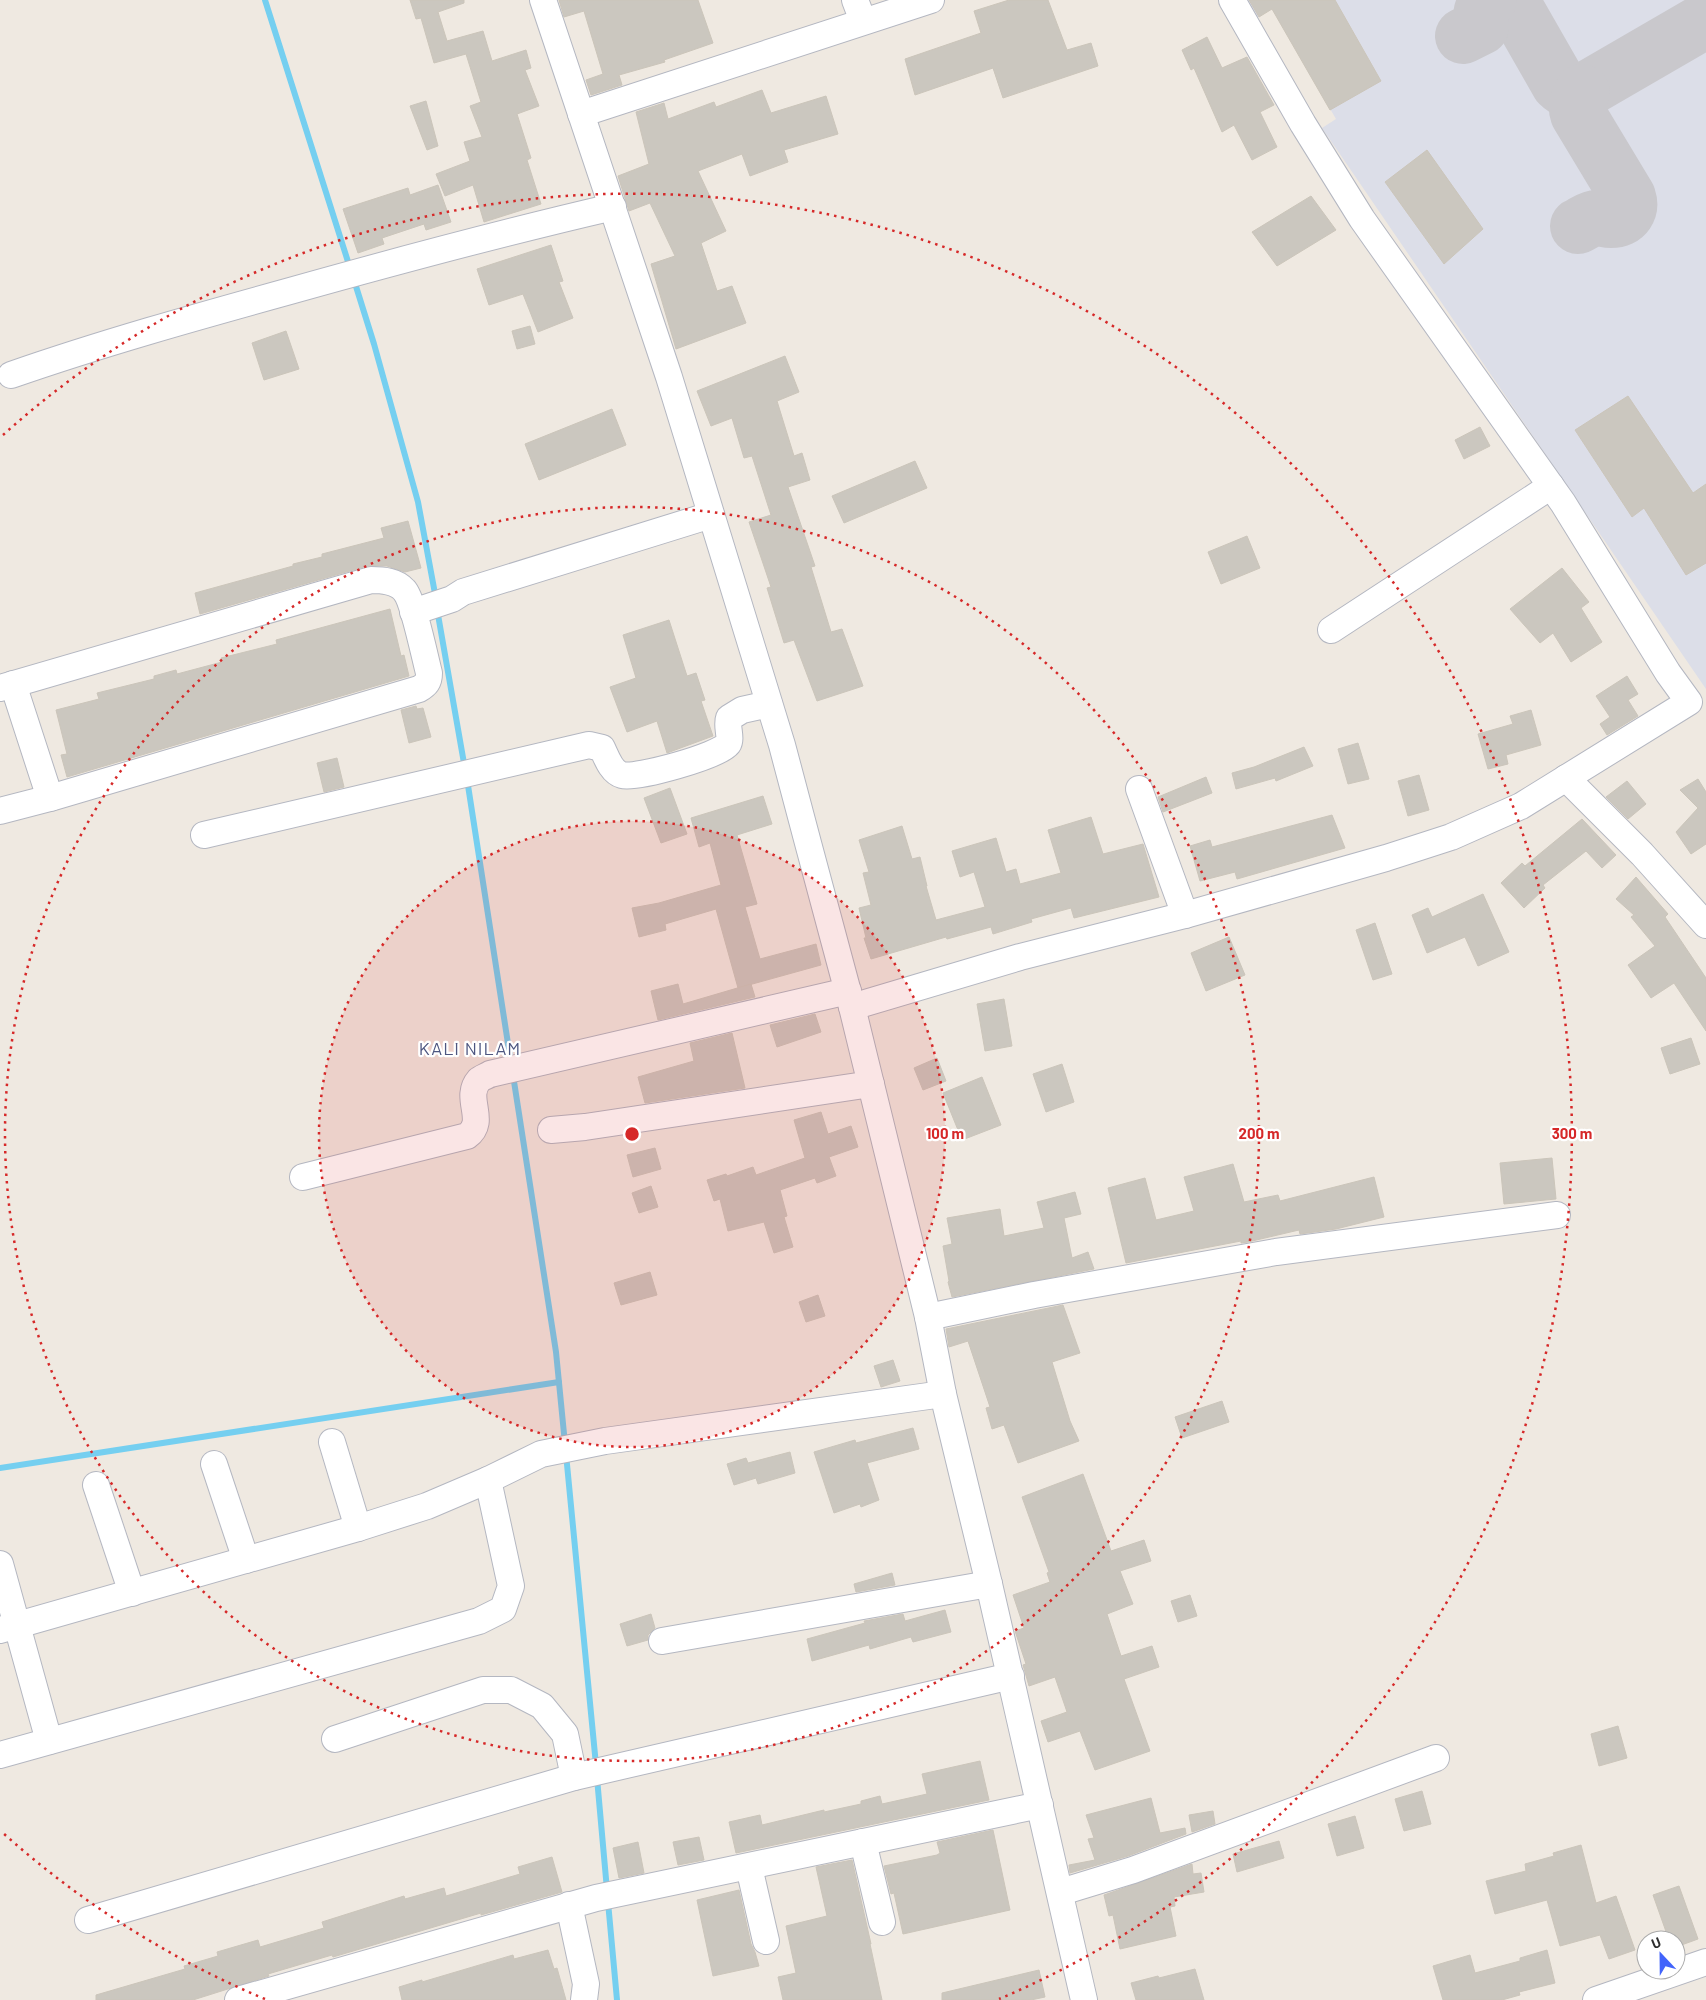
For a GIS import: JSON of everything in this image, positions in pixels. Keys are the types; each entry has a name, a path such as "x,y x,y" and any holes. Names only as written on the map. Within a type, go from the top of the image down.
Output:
{"street":[{"path":"543,0 669,377 769,704 850,999 928,1316 943,1394 1011,1676 1084,2000"},
{"path":"581,114 859,11 929,0"},
{"path":"303,1177 467,1136 474,1131 476,1124 473,1094 479,1081 490,1074 850,999 1186,915 1406,853 1451,837 1521,806 1689,702 1668,673 1616,586 1551,486 1362,219 1303,124 1232,0"},
{"path":"10,375 97,346 230,308 428,253 613,207"},
{"path":"1331,630 1551,486"},
{"path":"433,605 463,592 555,569 713,523"},
{"path":"50,798 6,686 372,580 388,580 433,605"},
{"path":"0,811 419,689 425,686 429,680 433,605"},
{"path":"204,835 588,745 602,748 614,770 620,774 639,774 710,756 720,751 727,746 730,740 727,724 729,718 742,710 769,704"},
{"path":"1566,778 1642,854 1706,925"},
{"path":"1139,789 1186,915"},
{"path":"551,1130 584,1127 871,1084"},
{"path":"928,1316 1276,1252 1556,1215"},
{"path":"8,1628 358,1528 427,1506 488,1480 541,1454 605,1441 943,1394"},
{"path":"332,1442 358,1528"},
{"path":"214,1464 246,1560"},
{"path":"0,1755 479,1621 503,1609 511,1586 488,1480"},
{"path":"96,1484 132,1593"},
{"path":"0,1564 8,1628 49,1741"},
{"path":"662,1642 989,1584"},
{"path":"88,1920 574,1776 1011,1676"},
{"path":"335,1739 483,1690 510,1690 542,1706 565,1734 574,1776"},
{"path":"1061,1892 1133,1870 1436,1758"},
{"path":"238,2000 607,1895 749,1867 1040,1804"},
{"path":"864,1842 882,1922"},
{"path":"749,1867 766,1941"},
{"path":"569,1905 586,1984 584,2000"},
{"path":"1596,2000 1706,1962"}],"shaded area":[{"path":"1238,0 1706,0 1706,689 1322,128 1336,119 1272,9 1251,21"}],"building":[{"path":"410,0 464,0 464,3 438,12 447,41 483,31 492,61 526,50 531,68 525,70 539,106 517,114 531,158 527,160 541,204 484,222 473,185 445,196 436,174 470,161 464,142 482,137 470,106 481,102 466,54 434,63 421,18 416,19"},
{"path":"559,0 698,0 713,43 664,60 665,62 619,75 622,85 591,95 586,80 603,74 584,11 564,17"},
{"path":"1009,0 1048,0 1067,50 1091,43 1098,66 1003,98 993,68 915,95 905,59 981,33 974,11"},
{"path":"1249,0 1335,0 1381,81 1330,110 1272,9 1259,17"},
{"path":"1207,37 1222,68 1247,57 1274,105 1260,112 1277,147 1252,160 1234,125 1222,132 1194,68 1191,70 1182,50"},
{"path":"762,90 771,113 826,96 838,134 784,150 788,162 750,176 742,154 698,171 726,231 701,243 717,291 732,286 746,323 676,349 651,264 675,256 650,203 629,211 618,176 649,164 636,112 664,103 668,119 714,102 716,107"},
{"path":"426,101 438,146 427,150 410,106"},
{"path":"1427,150 1483,229 1444,264 1385,182"},
{"path":"438,185 451,222 426,230 424,224 382,238 384,244 358,253 343,209 408,188 410,195"},
{"path":"1311,196 1336,230 1277,266 1252,232"},
{"path":"551,245 563,281 559,282 573,318 538,332 523,294 489,305 477,269"},
{"path":"530,326 535,344 517,349 512,331"},
{"path":"286,331 299,369 264,380 252,343"},
{"path":"785,356 799,392 777,401 794,456 802,453 810,480 788,487 815,566 811,567 831,632 842,629 863,686 817,701 794,640 784,643 767,588 771,587 749,522 771,515 752,456 744,458 732,418 711,426 697,391"},
{"path":"1628,396 1693,493 1706,484 1706,563 1686,575 1644,508 1632,517 1575,430"},
{"path":"612,409 626,445 539,480 525,444"},
{"path":"1480,427 1490,446 1464,459 1455,440"},
{"path":"915,461 927,488 844,523 832,496"},
{"path":"408,521 421,568 405,572 387,566 367,566 200,614 195,593 293,566 293,564 322,557 322,554 384,538 381,528"},
{"path":"1247,536 1260,568 1221,584 1208,552"},
{"path":"1562,568 1589,602 1581,608 1602,642 1571,662 1553,633 1540,643 1510,609"},
{"path":"390,609 401,656 404,655 409,676 67,777 61,755 67,754 56,710 99,699 97,693 154,679 154,676 176,670 177,674 222,662 221,658 277,644 276,640"},
{"path":"669,620 687,676 696,673 705,700 701,701 713,736 667,753 657,721 627,732 610,687 636,678 623,635"},
{"path":"1627,676 1638,694 1628,700 1638,716 1607,735 1600,724 1610,717 1596,696"},
{"path":"416,706 417,709 423,708 431,737 409,743 401,710"},
{"path":"1531,710 1541,745 1506,755 1508,764 1488,769 1478,734 1513,724 1510,716"},
{"path":"1358,743 1369,779 1348,784 1338,749"},
{"path":"1304,747 1313,766 1276,781 1275,778 1236,789 1232,773 1254,767"},
{"path":"337,758 344,787 324,792 317,763"},
{"path":"1419,775 1429,810 1408,816 1398,781"},
{"path":"1206,777 1212,793 1163,812 1158,797"},
{"path":"1698,779 1706,792 1706,844 1691,854 1676,832 1698,808 1680,790"},
{"path":"1627,781 1646,804 1628,819 1606,797"},
{"path":"670,788 687,834 661,843 644,798"},
{"path":"763,796 772,824 737,835 757,904 745,907 760,959 816,944 821,965 738,988 716,909 665,924 666,930 639,937 632,908 659,903 721,885 710,843 699,847 691,818"},
{"path":"1332,815 1345,848 1237,879 1235,872 1200,881 1190,846 1210,840 1212,847"},
{"path":"1091,817 1103,854 1143,844 1159,897 1074,918 1071,908 1031,919 1032,922 993,934 991,927 947,939 946,937 871,959 864,938 866,938 859,908 871,905 863,873 869,872 859,840 902,826 912,859 920,857 936,920 985,907 974,872 960,877 952,851 996,838 1006,872 1016,869 1020,884 1061,873 1048,830"},
{"path":"1582,819 1616,855 1602,868 1586,851 1543,885 1545,888 1524,908 1501,883 1522,863 1525,866"},
{"path":"1636,877 1668,914 1665,917 1706,978 1706,1031 1674,983 1651,998 1628,965 1655,946 1631,917 1634,915 1616,899"},
{"path":"1483,894 1509,952 1478,966 1465,937 1427,953 1412,915 1428,908 1432,917"},
{"path":"1375,923 1392,974 1373,980 1356,930"},
{"path":"1229,937 1245,975 1206,991 1191,953"},
{"path":"678,984 683,1004 751,984 755,997 658,1020 651,991"},
{"path":"1004,999 1012,1046 985,1051 977,1004"},
{"path":"815,1014 821,1032 777,1047 770,1025"},
{"path":"732,1033 745,1088 645,1103 638,1077 694,1061 690,1043"},
{"path":"1691,1038 1700,1064 1670,1074 1661,1048"},
{"path":"937,1058 946,1081 923,1090 914,1068"},
{"path":"1062,1064 1074,1102 1046,1112 1033,1074"},
{"path":"982,1077 1001,1125 962,1140 943,1093"},
{"path":"821,1112 828,1134 851,1126 858,1147 829,1157 836,1176 817,1183 815,1178 780,1190 787,1216 784,1217 793,1247 774,1253 764,1222 728,1231 720,1199 714,1201 707,1180 726,1174 727,1176 753,1167 756,1175 805,1158 794,1120"},
{"path":"655,1148 661,1169 633,1177 627,1155"},
{"path":"1552,1158 1556,1199 1504,1204 1500,1163"},
{"path":"1233,1164 1244,1202 1278,1195 1280,1201 1374,1177 1384,1217 1336,1229 1300,1234 1299,1230 1248,1242 1241,1243 1241,1241 1126,1263 1108,1188 1145,1178 1156,1220 1194,1211 1184,1177"},
{"path":"651,1186 658,1207 639,1213 632,1193"},
{"path":"1075,1192 1081,1214 1064,1218 1072,1258 1088,1252 1094,1269 952,1297 943,1246 952,1244 947,1218 1000,1209 1004,1236 1044,1228 1037,1202"},
{"path":"650,1272 657,1295 621,1305 614,1283"},
{"path":"818,1295 825,1316 806,1322 799,1302"},
{"path":"1063,1305 1080,1353 1052,1362 1070,1421 1079,1441 1018,1463 1004,1425 992,1429 986,1408 990,1407 968,1341 949,1347 946,1329"},
{"path":"893,1360 900,1381 881,1387 874,1366"},
{"path":"1222,1401 1229,1422 1182,1438 1175,1417"},
{"path":"913,1428 919,1449 867,1463 879,1500 861,1507 860,1504 834,1513 814,1452 855,1440 856,1443"},
{"path":"790,1452 795,1473 758,1484 756,1478 734,1485 727,1464 746,1458 748,1463"},
{"path":"1083,1474 1111,1551 1144,1540 1151,1561 1120,1571 1133,1604 1107,1614 1121,1656 1152,1646 1159,1667 1124,1679 1150,1751 1095,1770 1080,1731 1048,1742 1041,1721 1067,1712 1055,1677 1029,1686 1023,1665 1026,1664 1015,1631 1024,1628 1013,1595 1050,1582 1047,1573 1049,1572 1022,1497"},
{"path":"892,1573 895,1585 856,1592 854,1584"},
{"path":"1190,1595 1197,1616 1178,1622 1171,1601"},
{"path":"945,1610 951,1632 913,1642 911,1637 870,1649 869,1645 812,1661 807,1639 865,1623 864,1621 903,1614 905,1621"},
{"path":"651,1614 655,1628 648,1635 648,1640 627,1646 620,1624"},
{"path":"1618,1726 1627,1758 1599,1766 1591,1734"},
{"path":"980,1761 989,1800 736,1853 729,1822 760,1815 762,1825 824,1810 824,1812 861,1804 861,1801 880,1796 882,1804 927,1794 922,1774"},
{"path":"1422,1791 1431,1824 1404,1831 1395,1799"},
{"path":"1151,1798 1160,1833 1185,1828 1186,1834 1128,1856 1070,1873 1069,1865 1095,1860 1088,1839 1094,1838 1086,1815"},
{"path":"1213,1811 1215,1824 1192,1832 1189,1815"},
{"path":"1355,1816 1364,1848 1337,1856 1328,1824"},
{"path":"993,1830 1010,1910 903,1934 894,1893 891,1894 884,1866 937,1855 940,1853 937,1842"},
{"path":"699,1837 704,1860 678,1865 673,1842"},
{"path":"1279,1841 1284,1858 1237,1872 1233,1854"},
{"path":"638,1842 644,1873 619,1878 613,1848"},
{"path":"1581,1845 1596,1903 1616,1896 1635,1950 1609,1959 1600,1935 1560,1946 1547,1900 1495,1914 1486,1881 1526,1871 1525,1864 1554,1856 1553,1853"},
{"path":"552,1857 562,1892 481,1915 481,1913 333,1957 332,1955 268,1974 269,1976 193,2000 96,2000 96,1995 185,1969 184,1966 218,1956 217,1952 258,1940 260,1947 324,1928 322,1922 404,1896 405,1899 444,1888 446,1896 520,1874 518,1867"},
{"path":"852,1860 882,2000 783,2000 778,1977 796,1973 786,1926 827,1916 816,1867"},
{"path":"1192,1864 1193,1874 1201,1873 1204,1892 1174,1897 1175,1906 1170,1907 1176,1936 1120,1949 1113,1915 1109,1916 1104,1895"},
{"path":"1679,1886 1698,1939 1686,1943 1686,1930 1665,1930 1653,1895"},
{"path":"739,1890 751,1944 759,1966 713,1976 697,1900"},
{"path":"548,1950 554,1969 557,1968 566,2000 402,2000 399,1987 513,1955 514,1959"},
{"path":"1547,1950 1555,1983 1519,1992 1520,1995 1502,2000 1443,2000 1433,1966 1470,1955 1475,1973 1520,1961 1520,1958"},
{"path":"1195,1969 1204,2000 1136,2000 1131,1983"},
{"path":"1039,1970 1045,1997 1031,2000 942,2000 942,1993"}],"waterway":[{"path":"265,0 350,268"},
{"path":"354,280 418,502 436,599"},
{"path":"437,609 465,769"},
{"path":"467,779 511,1063"},
{"path":"513,1075 556,1352 565,1444"},
{"path":"0,1468 559,1382"},
{"path":"566,1454 596,1765"},
{"path":"597,1778 607,1890"},
{"path":"608,1902 617,2000"}],"taxiway":[{"path":"1463,36 1481,27 1482,12 1489,0"},
{"path":"1511,0 1559,84 1567,90 1575,92 1582,92 1706,20"},
{"path":"1578,226 1594,218 1616,220 1627,213 1629,206 1628,197 1578,114 1577,105 1582,92"}],"district":[{"name":"KALI NILAM","path":"470,1048"}]}
